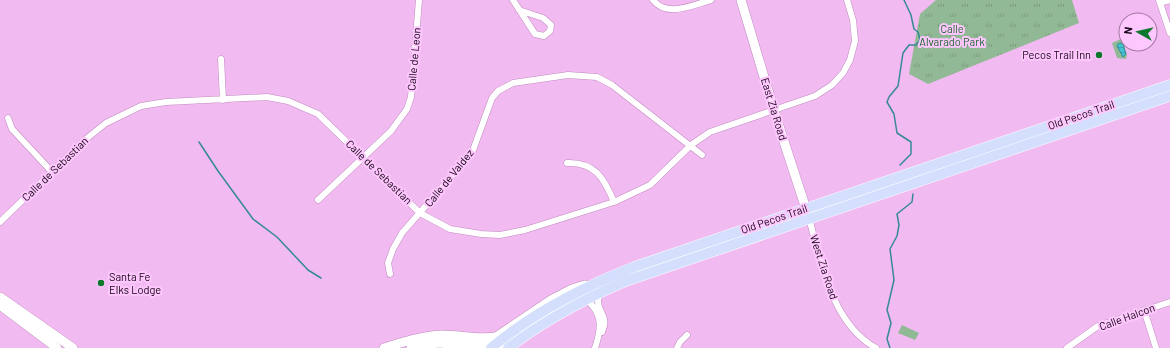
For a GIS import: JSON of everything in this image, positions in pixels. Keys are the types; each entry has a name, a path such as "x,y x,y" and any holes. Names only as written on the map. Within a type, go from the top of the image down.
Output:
{"main road":[{"name":"East Zia Road","path":"741,0 807,214"},
{"name":"Old Pecos Trail","path":"411,348 429,344 448,343 492,347 510,346 544,323 586,299 632,279 783,228 807,214 1170,85"},
{"name":"Old Pecos Trail","path":"384,348 414,339 432,336 496,337 537,309 572,289 778,218 807,214 1170,96"},
{"path":"586,299 591,290 634,267"},
{"path":"492,347 539,314 573,294 607,278"},
{"path":"0,296 69,347"},
{"path":"0,305 57,348"},
{"path":"448,343 461,345 466,348"}],"street":[{"name":"Calle de Leon","path":"318,200 391,131 407,109 411,97 419,0"},
{"path":"513,0 519,10 536,34 544,36 550,31 551,25 546,20 519,10"},
{"path":"653,0 664,9 676,10 711,0"},
{"name":"Calle de Sebastian","path":"0,222 86,139 106,123 141,106 166,102 267,98 288,100 318,114 420,213 450,228 481,234 500,235 525,230 614,202 650,185 691,145 710,132 815,96 832,85 843,73 851,58 855,41 853,20 847,0"},
{"path":"1170,0 1160,2 1170,33"},
{"path":"221,58 223,100"},
{"name":"Calle de Valdez","path":"390,274 388,263 393,249 402,233 472,153 492,98 498,91 513,83 568,75 597,77 612,85 702,155"},
{"path":"8,118 12,129 52,172"},
{"path":"567,163 578,162 596,171 607,185 614,202"},
{"name":"West Zia Road","path":"807,214 825,276 838,306 853,329 864,340 876,348"},
{"path":"595,348 604,326 604,318 598,302 601,292"},
{"path":"586,299 595,308 600,318 598,340"},
{"name":"Calle Halcon","path":"1066,348 1098,326 1170,302"},
{"path":"1144,310 1156,348"},
{"path":"677,348 680,342 687,335"}],"green space":[{"name":"Calle Alvarado Park","path":"936,0 1072,0 1079,23 928,84 909,74 920,14"},
{"path":"1118,40 1118,52 1126,52 1126,59 1117,58 1112,43"},
{"path":"902,325 919,333 915,340 898,333"}],"shaded area":[{"path":"1120,52 1125,52 1126,54 1123,57"}],"waterway":[{"path":"900,165 911,154 911,142 897,133 894,114 887,102 898,86 903,53 909,45 916,45 920,40 918,32 914,29 911,15 904,0"},
{"path":"199,142 253,219 277,237 308,270 321,278"},
{"path":"890,348 887,339 891,323 887,310 894,280 890,249 897,236 899,225 897,214 912,202 913,194"}],"place":[{"name":"Pecos Trail Inn","path":"1099,55"},
{"name":"Santa Fe Elks Lodge","path":"101,283"}]}
